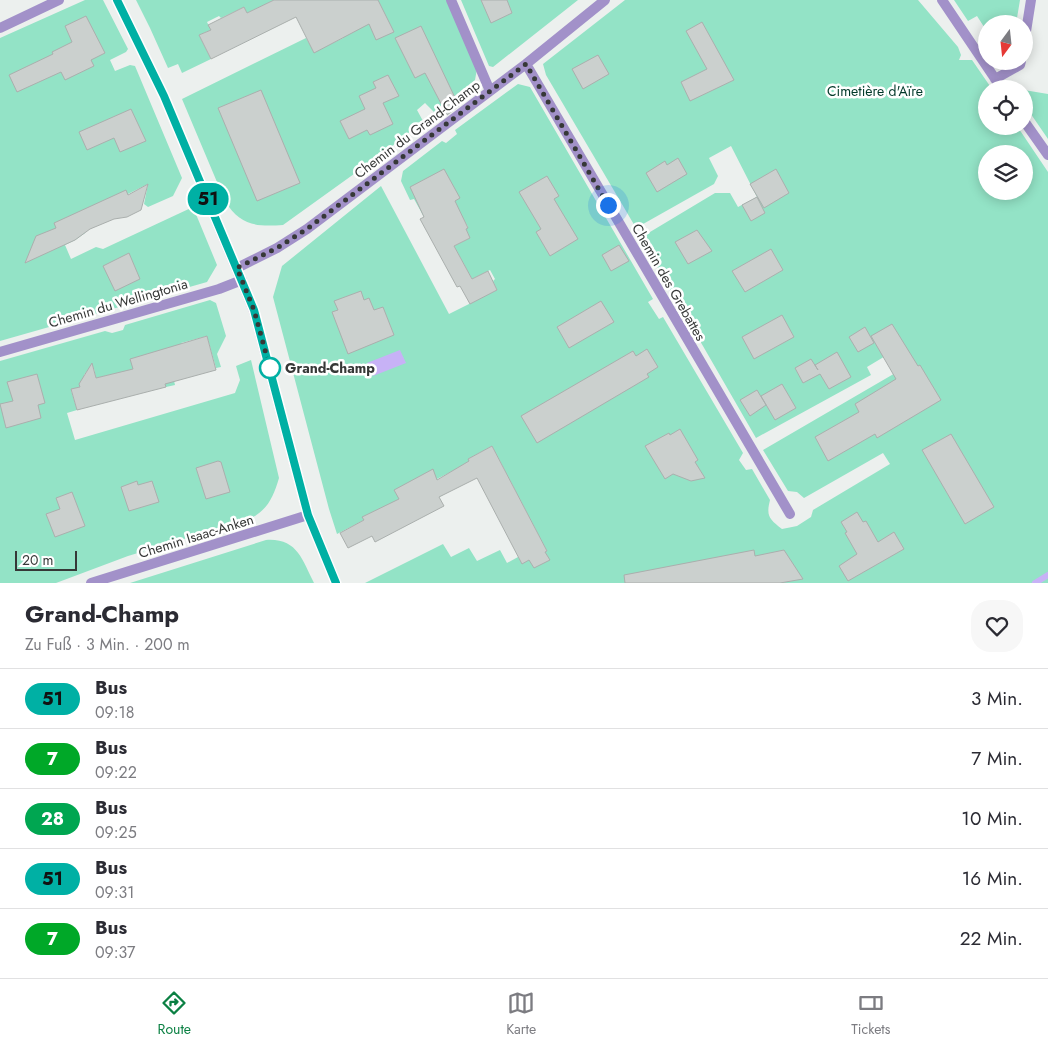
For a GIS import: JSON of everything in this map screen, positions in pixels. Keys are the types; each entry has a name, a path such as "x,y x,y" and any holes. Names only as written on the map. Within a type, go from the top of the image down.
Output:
{"street":[{"path":"0,28 59,0"},
{"path":"117,0 164,96 254,310 308,515 336,583"},
{"path":"451,0 490,91"},
{"name":"Chemin du Grand-Champ","path":"237,268 277,248 307,229 526,64 605,0"},
{"path":"942,0 995,79 1011,70"},
{"path":"1029,15 1031,0"},
{"name":"Chemin des Grebattes","path":"526,64 790,514"},
{"path":"1033,133 1048,155"},
{"name":"Chemin du Wellingtonia","path":"0,352 242,280"},
{"name":"Chemin Isaac-Anken","path":"91,583 308,515"}],"green space":[{"path":"85,0 103,0 128,49 126,52 110,60 115,71 130,65 135,66 182,178 173,196 148,207 144,204 148,184 128,194 77,213 85,233 65,245 71,259 96,247 103,249 193,207 217,265 207,282 0,341 0,38"},
{"path":"136,0 274,0 247,13 244,7 221,18 219,16 207,22 211,30 199,35 211,59 182,73 178,64 168,68"},
{"path":"321,0 447,0 477,69 475,80 434,112 425,103 417,110 423,121 386,151 283,225 256,225 249,223 236,215 225,201 182,99 306,38 314,52 343,38"},
{"path":"461,0 578,0 493,67 489,66"},
{"name":"Cimetière d'Aïre","path":"625,0 918,0 958,47 961,55 959,60 972,60 986,80 978,80 978,135 1023,135 1030,145 978,145 978,200 1033,200 1033,150 1048,172 1048,583 365,583 443,544 451,557 469,548 477,561 500,550 507,563 518,557 522,563 547,551 492,446 468,459 470,462 435,480 443,495 439,497 431,483 363,518 364,520 337,534 273,297 282,266 381,186 449,314 497,290 493,281 495,279 490,270 472,279 454,246 470,238 466,229 468,227 463,218 424,217 414,199 410,200 401,181 403,171 442,141 446,143 457,134 455,130 518,84 530,87 653,299 648,302 659,319 663,317 743,453 739,460 746,470 752,469 770,500 768,510 774,522 782,529 797,526 811,517 813,510 890,464 883,453 804,498 797,492 788,491 763,450 897,372 887,355 867,367 871,375 756,438 643,242 645,235 715,193 730,193 738,207 757,197 731,146 709,158 718,176 714,184 636,228 546,75 543,64"},
{"path":"954,0 1020,0 1018,15 978,15 978,18 977,16 968,21"},
{"path":"1033,92 1048,94 1048,139 1033,117"},
{"path":"210,300 216,303 226,336 217,354 221,367 216,368 207,336 181,343 184,354 170,364 175,385 166,387 156,352 138,385 114,374 96,378 94,369 87,371 84,375 86,381 79,384 80,387 71,390 77,410 67,413 75,440 235,393 240,380 236,366 251,360 279,478 266,507 250,519 128,556 56,583 0,583 0,361 105,331 112,333 123,330 125,325"},
{"path":"266,540 285,542 292,546 302,558 314,583 130,583"}],"shaded area":[{"path":"400,350 406,363 373,376 367,363"}],"building":[{"path":"274,0 378,0 394,32 376,40 369,24 314,53 296,17 211,59 199,35 211,30 208,25 244,7 247,13"},
{"path":"481,0 507,0 512,13 491,23"},
{"path":"86,16 105,53 91,60 94,66 65,80 61,72 17,92 9,75 53,54 52,52 72,42 65,26"},
{"path":"702,22 734,80 690,101 681,82 707,69 686,31"},
{"path":"421,26 459,106 447,115 425,73 415,78 395,38"},
{"path":"598,55 609,74 583,89 572,69"},
{"path":"388,75 399,96 383,103 393,124 370,135 367,130 349,139 340,121 365,109 359,96 376,88 373,82"},
{"path":"261,90 300,183 257,201 218,108"},
{"path":"131,109 146,141 120,152 114,138 87,150 79,132"},
{"path":"678,158 687,174 657,192 646,173 665,161 667,165"},
{"path":"444,169 460,198 455,201 468,228 466,229 470,238 454,246 472,279 488,271 497,290 470,304 460,286 457,287 420,219 424,217 410,187"},
{"path":"776,169 789,193 764,208 750,184"},
{"path":"547,176 559,196 554,199 578,239 550,256 536,232 541,229 519,192"},
{"path":"148,184 141,210 127,217 114,219 90,229 75,240 25,263 36,236 56,228 54,223 126,190 128,195"},
{"path":"757,197 765,213 751,221 742,205"},
{"path":"697,230 712,251 688,264 675,242"},
{"path":"619,245 629,261 611,271 602,255"},
{"path":"771,249 783,270 745,292 732,271"},
{"path":"129,253 140,279 115,291 103,266"},
{"path":"361,291 364,300 369,298 374,310 383,307 394,335 348,354 332,312 338,310 334,301"},
{"path":"601,301 614,322 569,348 557,327"},
{"path":"782,315 794,337 754,359 742,337"},
{"path":"892,324 941,400 877,438 875,434 828,461 815,437 859,412 855,404 896,379 871,336"},
{"path":"865,327 874,343 858,352 849,337"},
{"path":"207,336 216,370 165,384 166,387 77,410 71,389 80,387 79,384 92,363 96,378 133,369 130,359"},
{"path":"647,349 658,367 647,374 649,377 537,443 521,416 633,351 636,356"},
{"path":"837,352 851,377 829,389 820,374 803,383 795,368 811,359 818,370 815,365"},
{"path":"37,374 45,403 38,405 41,418 6,428 0,404 13,401 7,382"},
{"path":"782,384 796,408 775,420 761,396"},
{"path":"757,390 766,405 750,416 740,400"},
{"path":"680,429 698,460 695,462 705,478 691,481 673,474 665,479 645,446"},
{"path":"951,434 994,507 965,524 922,450"},
{"path":"492,446 550,560 534,568 529,560 522,564 477,478 439,497 444,506 375,542 372,536 348,548 340,533 364,520 362,517 399,499 394,490 433,469 437,480 469,461 468,459"},
{"path":"218,461 221,462 230,492 206,499 196,468"},
{"path":"137,481 138,485 152,481 159,502 129,511 121,487"},
{"path":"72,492 85,526 55,537 46,514 60,509 56,498"},
{"path":"857,512 863,522 866,521 878,542 894,532 904,549 848,581 839,566 857,554 841,522"},
{"path":"754,550 755,556 784,550 803,579 780,583 625,583 624,575"}],"waterway":[{"path":"1035,583 1048,575"}],"bus line":[{"name":"51","path":"117,0 164,96 254,310 308,515 336,583"}],"place":[{"name":"Grand-Champ","path":"270,368"}],"route":[{"path":"270,368 254,310 237,268 277,248 307,229 526,64 608,205"}]}
